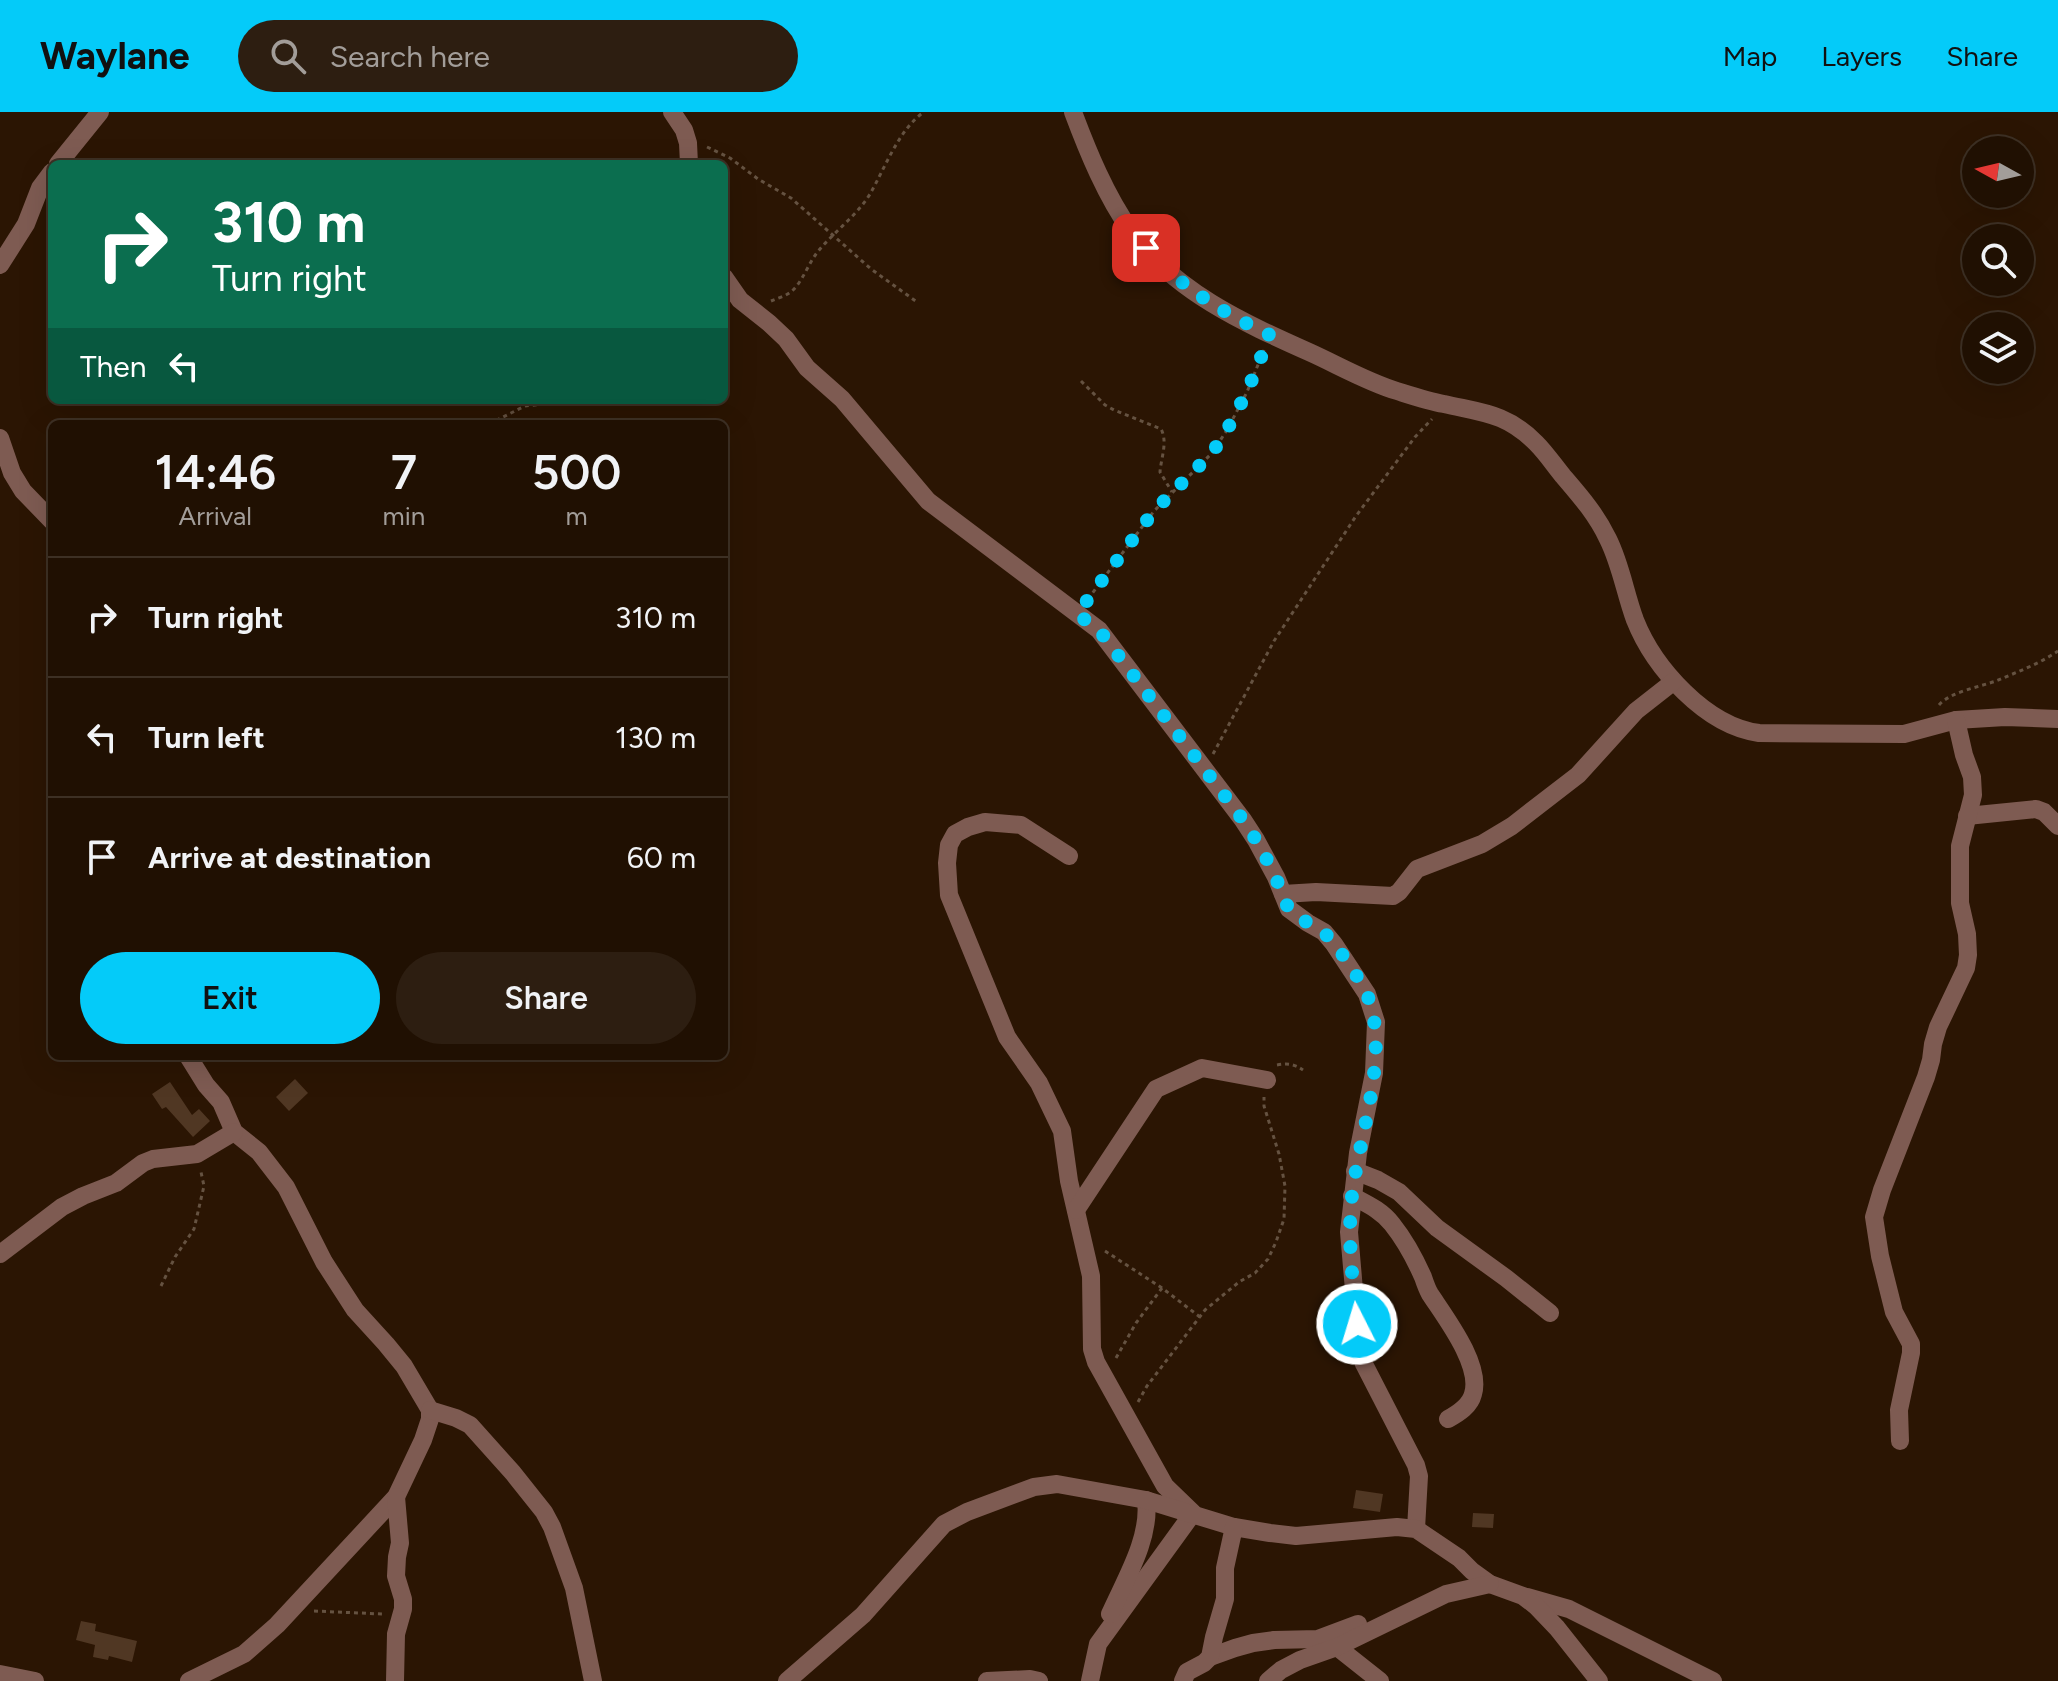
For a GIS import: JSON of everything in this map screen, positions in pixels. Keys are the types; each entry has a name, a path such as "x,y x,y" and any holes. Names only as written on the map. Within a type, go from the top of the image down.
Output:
{"street":[{"path":"61,160 100,112"},
{"path":"672,112 684,130 689,160"},
{"path":"1073,112 1109,194 1132,232 1159,263 1192,290 1241,321 1392,390 1484,411 1506,419 1536,442 1593,511 1619,563 1635,620 1649,648 1673,682 1721,720 1744,731 1759,733 1870,735 1904,734 1949,722 2005,717 2058,719"},
{"path":"0,265 26,224 40,188 48,177"},
{"path":"728,283 740,300 786,339 807,368 842,399 928,501 1099,630 1256,840 1289,909 1324,932 1367,994 1376,1022 1374,1073 1355,1171 1349,1232 1359,1348 1364,1364 1416,1465 1419,1476 1416,1529"},
{"path":"0,438 17,482 48,517"},
{"path":"1283,894 1316,892 1393,896 1417,869 1482,844 1524,818 1578,775 1636,711 1673,682"},
{"path":"1900,1441 1899,1410 1911,1344 1894,1312 1874,1217 1926,1077 1938,1027 1966,968 1968,955 1960,903 1960,846 1973,795 1972,777 1949,722"},
{"path":"1967,816 2036,809 2044,812 2058,826"},
{"path":"1069,856 1021,825 985,822 968,827 955,834 949,845 949,895 1007,1037 1039,1083 1062,1131 1069,1181 1091,1276 1092,1349 1096,1362 1165,1486 1193,1513"},
{"path":"189,1681 244,1654 277,1625 396,1497 430,1419 430,1410 404,1366 355,1310 324,1262 286,1187 259,1152 234,1132 221,1102 190,1060"},
{"path":"1076,1210 1156,1089 1202,1068 1267,1080"},
{"path":"0,1254 62,1207 116,1183 143,1163 197,1154 234,1132"},
{"path":"1355,1171 1399,1192 1437,1228 1550,1313"},
{"path":"1352,1196 1380,1211 1394,1226 1469,1359 1473,1395 1462,1411 1448,1419"},
{"path":"430,1410 470,1425 544,1512 574,1588 593,1681"},
{"path":"787,1681 863,1615 944,1524 1034,1487 1057,1484 1146,1500 1234,1527 1296,1536 1397,1527 1416,1529 1490,1584 1569,1609 1713,1681"},
{"path":"395,1681 396,1634 403,1599 396,1576 400,1543 396,1497"},
{"path":"1090,1681 1098,1644 1144,1535 1148,1515 1146,1500"},
{"path":"1098,1644 1193,1513"},
{"path":"1210,1657 1225,1599 1225,1568 1234,1527"},
{"path":"1268,1681 1300,1660 1337,1647 1446,1594 1490,1584"},
{"path":"1523,1596 1557,1628 1599,1681"},
{"path":"1183,1681 1187,1672 1210,1657 1235,1648 1274,1640 1318,1639 1373,1620 1390,1620"},
{"path":"1337,1647 1380,1681"},
{"path":"0,1674 35,1681"},
{"path":"987,1681 1039,1681"}],"path":[{"path":"747,306 792,292 816,254 868,197 891,154 924,112"},
{"path":"684,130 791,198 871,269 917,302"},
{"path":"1077,614 1146,522 1212,453 1247,392 1270,335"},
{"path":"1081,381 1105,405 1161,429 1165,442 1160,472 1172,492"},
{"path":"497,420 525,406 544,404"},
{"path":"1205,769 1274,641 1356,516 1415,437 1445,404"},
{"path":"1949,722 1938,713 1938,706 1945,698 2007,676 2058,651"},
{"path":"1128,1419 1147,1386 1200,1317 1268,1259 1284,1219 1285,1186 1264,1106 1263,1089 1270,1071 1277,1065 1294,1064 1303,1070"},
{"path":"161,1286 175,1257 194,1229 204,1186 197,1154"},
{"path":"1081,1236 1162,1288 1200,1317"},
{"path":"1104,1378 1136,1323 1162,1288"},
{"path":"290,1611 325,1610 402,1616"}],"building":[{"path":"295,1079 308,1093 289,1111 276,1097"},
{"path":"170,1082 192,1115 199,1109 210,1121 193,1137 166,1107 162,1109 152,1094"},
{"path":"1356,1490 1383,1494 1380,1512 1353,1508"},
{"path":"1473,1513 1494,1514 1493,1528 1472,1527"},
{"path":"81,1621 96,1624 95,1631 137,1641 132,1662 109,1656 108,1660 93,1657 95,1645 76,1640"}],"route":[{"path":"1146,248 1192,290 1270,335 1247,392 1212,453 1154,511 1077,614 1099,630 1243,820 1276,877 1289,909 1324,932 1367,994 1376,1022 1376,1048 1358,1153 1349,1232 1357,1324"}]}
